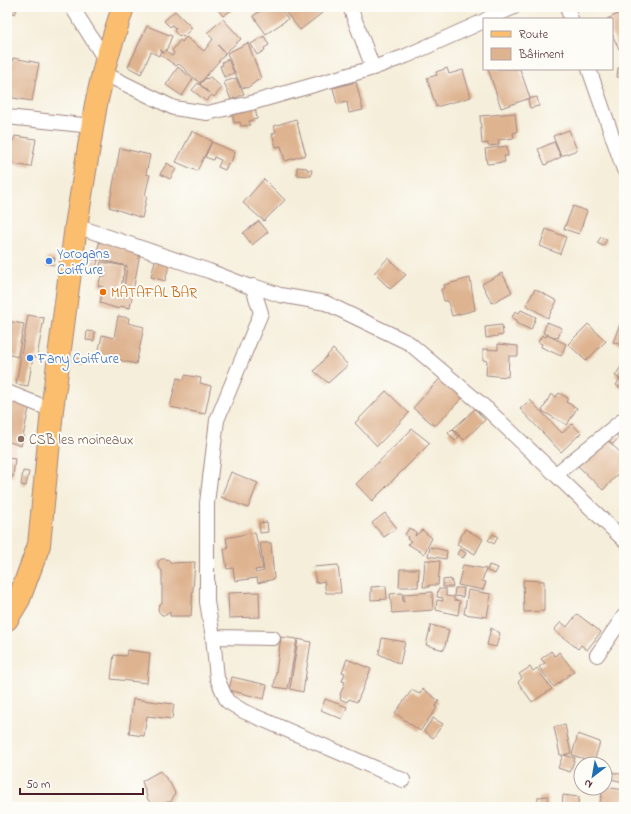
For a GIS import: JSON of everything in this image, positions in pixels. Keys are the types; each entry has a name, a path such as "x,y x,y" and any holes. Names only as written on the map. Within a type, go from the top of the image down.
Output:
{"main road":[{"path":"7,619 19,599 39,545 52,410 76,226 92,126 104,67 124,7"}],"street":[{"path":"72,7 104,67 174,108 207,113 250,103 373,68 406,56 483,20"},
{"path":"350,7 373,68"},
{"path":"489,18 514,7"},
{"path":"567,7 571,18"},
{"path":"589,70 624,170"},
{"path":"7,117 92,126"},
{"path":"76,226 209,271 253,288 253,286 280,296 326,303 409,343 487,409 624,540"},
{"path":"253,288 261,313 217,420 207,503 207,602 217,678 226,700 242,711 403,780"},
{"path":"7,392 52,410"},
{"path":"556,474 624,419"},
{"path":"597,655 624,616"},
{"path":"212,637 273,638"}],"shaded area":[{"path":"7,403 28,410 11,468 7,468"}],"building":[{"path":"7,7 18,7 15,14 7,10"},
{"path":"216,7 236,7 223,16"},
{"path":"266,7 279,7 288,19 266,34 253,16"},
{"path":"281,7 318,7 322,13 300,30"},
{"path":"624,7 624,47 619,49 613,36 613,18 609,18 618,14 616,10"},
{"path":"175,11 192,28 183,37 181,35 179,36 174,31 176,29 172,25 170,27 164,21"},
{"path":"223,19 241,39 225,53 218,45 225,54 200,83 179,64 176,66 161,55 163,52 165,53 161,50 159,56 151,52 141,74 128,67 147,26 172,36 166,51 172,56 174,53 172,51 180,40 182,42 186,37 204,51 213,39 207,33"},
{"path":"264,36 269,45 264,48 265,50 257,55 251,44"},
{"path":"248,43 261,78 247,88 241,87 227,53"},
{"path":"13,58 39,63 32,101 7,97 9,77 7,77 7,71 8,65 11,66"},
{"path":"228,59 234,73 224,77 220,66 223,65 222,62"},
{"path":"178,67 193,79 182,96 166,85"},
{"path":"447,68 449,74 463,70 471,97 436,107 427,78 437,75 436,72"},
{"path":"618,68 624,68 624,78 617,77"},
{"path":"488,70 520,70 530,98 501,108"},
{"path":"210,77 222,88 214,97 212,95 206,101 192,90 198,83 209,93 200,84 206,78 207,79"},
{"path":"236,78 244,94 231,100 224,82"},
{"path":"356,82 363,110 349,113 347,102 337,104 333,88"},
{"path":"537,97 539,106 530,108 528,99"},
{"path":"255,107 257,119 249,121 250,125 241,126 240,122 234,123 232,111"},
{"path":"515,113 517,132 513,133 514,138 498,140 499,145 488,146 488,143 482,144 480,116"},
{"path":"296,119 306,155 285,161 281,146 276,147 272,134 276,132 274,126"},
{"path":"569,130 577,150 561,156 553,136"},
{"path":"192,131 212,141 197,171 176,162"},
{"path":"15,136 36,139 31,167 7,163 7,140 13,141"},
{"path":"212,142 235,152 230,164 228,163 225,170 218,167 221,160 214,157 213,160 205,157"},
{"path":"554,142 561,157 545,165 538,149"},
{"path":"507,146 508,156 504,156 505,162 487,164 485,149"},
{"path":"120,148 150,155 146,174 150,175 145,195 147,196 142,218 109,207"},
{"path":"167,163 176,169 170,179 160,174"},
{"path":"297,167 312,170 311,176 297,175"},
{"path":"264,179 285,200 264,221 243,203"},
{"path":"573,206 587,211 579,234 564,229"},
{"path":"259,221 268,232 252,245 243,233"},
{"path":"546,229 566,237 560,254 540,246"},
{"path":"601,237 607,240 603,246 597,243"},
{"path":"100,240 140,253 130,308 120,306 119,309 100,303 103,287 98,286 101,276 105,277 106,271 99,270 101,262 125,266 121,287 124,287 127,266 98,259 100,252 97,251"},
{"path":"47,257 55,258 54,265 46,264"},
{"path":"156,257 170,262 165,281 151,277"},
{"path":"388,258 406,275 390,289 374,273"},
{"path":"88,259 98,260 96,268 87,267"},
{"path":"502,273 512,292 492,303 482,284"},
{"path":"470,278 475,310 452,316 448,301 444,301 441,289 445,288 444,285"},
{"path":"535,289 557,301 548,318 526,305"},
{"path":"521,310 536,317 531,330 516,323 517,320 512,318 515,311 519,313"},
{"path":"28,315 44,318 37,357 33,357 28,386 16,384"},
{"path":"118,316 129,318 128,323 144,327 136,364 98,355 102,335 114,338"},
{"path":"7,321 24,324 18,357 7,354"},
{"path":"547,322 562,328 558,338 543,333"},
{"path":"588,324 606,341 586,361 568,344"},
{"path":"620,324 624,325 624,346 613,342"},
{"path":"502,325 503,335 486,338 485,327"},
{"path":"87,331 95,332 94,341 86,340"},
{"path":"542,335 546,337 547,335 566,344 561,356 541,347 542,344 538,342"},
{"path":"498,344 518,346 518,356 509,356 508,377 486,375 487,361 483,360 483,349 498,350"},
{"path":"333,349 348,365 328,383 314,371"},
{"path":"74,356 83,359 82,364 74,362"},
{"path":"624,362 624,390 616,385 620,379 615,376"},
{"path":"185,375 201,378 200,383 211,386 205,414 170,407 177,378 184,380"},
{"path":"443,375 464,396 435,426 413,408"},
{"path":"386,391 409,413 377,446 355,423"},
{"path":"559,393 568,398 566,402 577,408 567,425 542,411 551,394 556,397"},
{"path":"7,400 30,404 21,446 7,441"},
{"path":"530,400 562,433 572,424 581,433 561,452 520,409"},
{"path":"475,409 485,420 464,440 453,429"},
{"path":"412,429 430,443 372,501 356,484"},
{"path":"452,429 459,437 455,441 448,433"},
{"path":"613,432 619,437 613,444 607,439"},
{"path":"604,437 624,456 624,468 603,490 576,464"},
{"path":"7,458 15,459 13,477 7,476"},
{"path":"23,471 29,472 26,486 21,485"},
{"path":"231,472 258,483 248,508 221,497"},
{"path":"385,513 397,528 384,537 372,523"},
{"path":"267,522 268,532 260,533 259,523"},
{"path":"409,528 416,532 415,536 422,530 432,538 424,554 408,544 411,541 407,539 408,537 405,535"},
{"path":"465,529 483,539 475,554 457,544"},
{"path":"255,532 263,569 255,570 256,573 264,571 260,543 271,543 274,579 258,583 257,578 235,581 233,568 227,569 224,549 228,549 226,538"},
{"path":"493,534 498,537 494,544 488,540"},
{"path":"430,547 447,551 446,559 428,556"},
{"path":"460,549 466,553 463,558 457,554"},
{"path":"161,559 169,560 171,563 195,562 191,616 170,616 170,612 166,615 162,615 159,612 159,605 162,603 162,571 158,566 158,562"},
{"path":"425,560 440,561 438,585 423,587"},
{"path":"338,565 341,593 326,593 324,581 316,583 313,567"},
{"path":"463,565 486,569 482,581 486,582 483,590 458,585"},
{"path":"489,565 498,568 495,574 487,571"},
{"path":"400,569 419,569 418,587 399,587"},
{"path":"451,579 453,587 443,587 443,580"},
{"path":"523,580 544,581 544,611 524,612"},
{"path":"386,586 387,599 371,600 371,587"},
{"path":"455,588 464,588 463,597 454,596"},
{"path":"438,589 446,589 446,596 454,597 454,600 460,601 458,615 436,610 437,600 443,601 443,598 437,597"},
{"path":"468,590 491,594 487,617 464,614"},
{"path":"259,592 260,617 229,618 228,593"},
{"path":"432,592 433,610 392,613 390,594 402,593 404,602 404,594"},
{"path":"577,614 601,632 587,650 581,645 578,649 554,630 561,622 567,627"},
{"path":"431,625 449,630 444,650 426,645"},
{"path":"491,628 500,633 496,647 487,645"},
{"path":"281,637 297,639 288,689 274,687"},
{"path":"382,638 405,642 400,664 379,654"},
{"path":"298,639 311,642 303,692 290,689"},
{"path":"127,650 150,653 147,683 111,679 114,655 126,656"},
{"path":"551,651 555,656 559,652 574,671 554,687 539,667 545,663 541,659"},
{"path":"347,659 371,669 357,702 349,699 347,702 340,699 345,682 342,681 345,673 342,672"},
{"path":"530,667 533,671 537,668 552,689 532,702 518,682 522,678 519,674"},
{"path":"232,677 267,685 264,699 229,690"},
{"path":"423,689 439,701 435,707 437,708 420,731 395,713 412,690 419,694"},
{"path":"133,699 174,704 172,719 147,716 144,736 129,734"},
{"path":"325,699 347,707 342,719 321,710"},
{"path":"433,718 443,724 433,738 424,731"},
{"path":"565,725 571,753 564,755 573,757 573,764 570,772 558,768 563,755 560,755 554,727"},
{"path":"578,734 600,742 596,756 572,755"},
{"path":"160,771 170,783 175,793 171,802 156,806 148,800 142,781"},
{"path":"613,772 624,775 624,782 613,780"},
{"path":"613,788 624,790 624,807 599,807 601,796 613,796"},
{"path":"563,795 579,797 578,804 583,805 583,807 562,807"},
{"path":"548,796 548,806 538,806 538,797"}],"place":[{"name":"Yorogans Coiffure","path":"49,261"},
{"name":"MATAFAL BAR","path":"103,292"},
{"name":"Fany Coiffure","path":"30,358"},
{"name":"CSB les moineaux","path":"21,439"}]}
